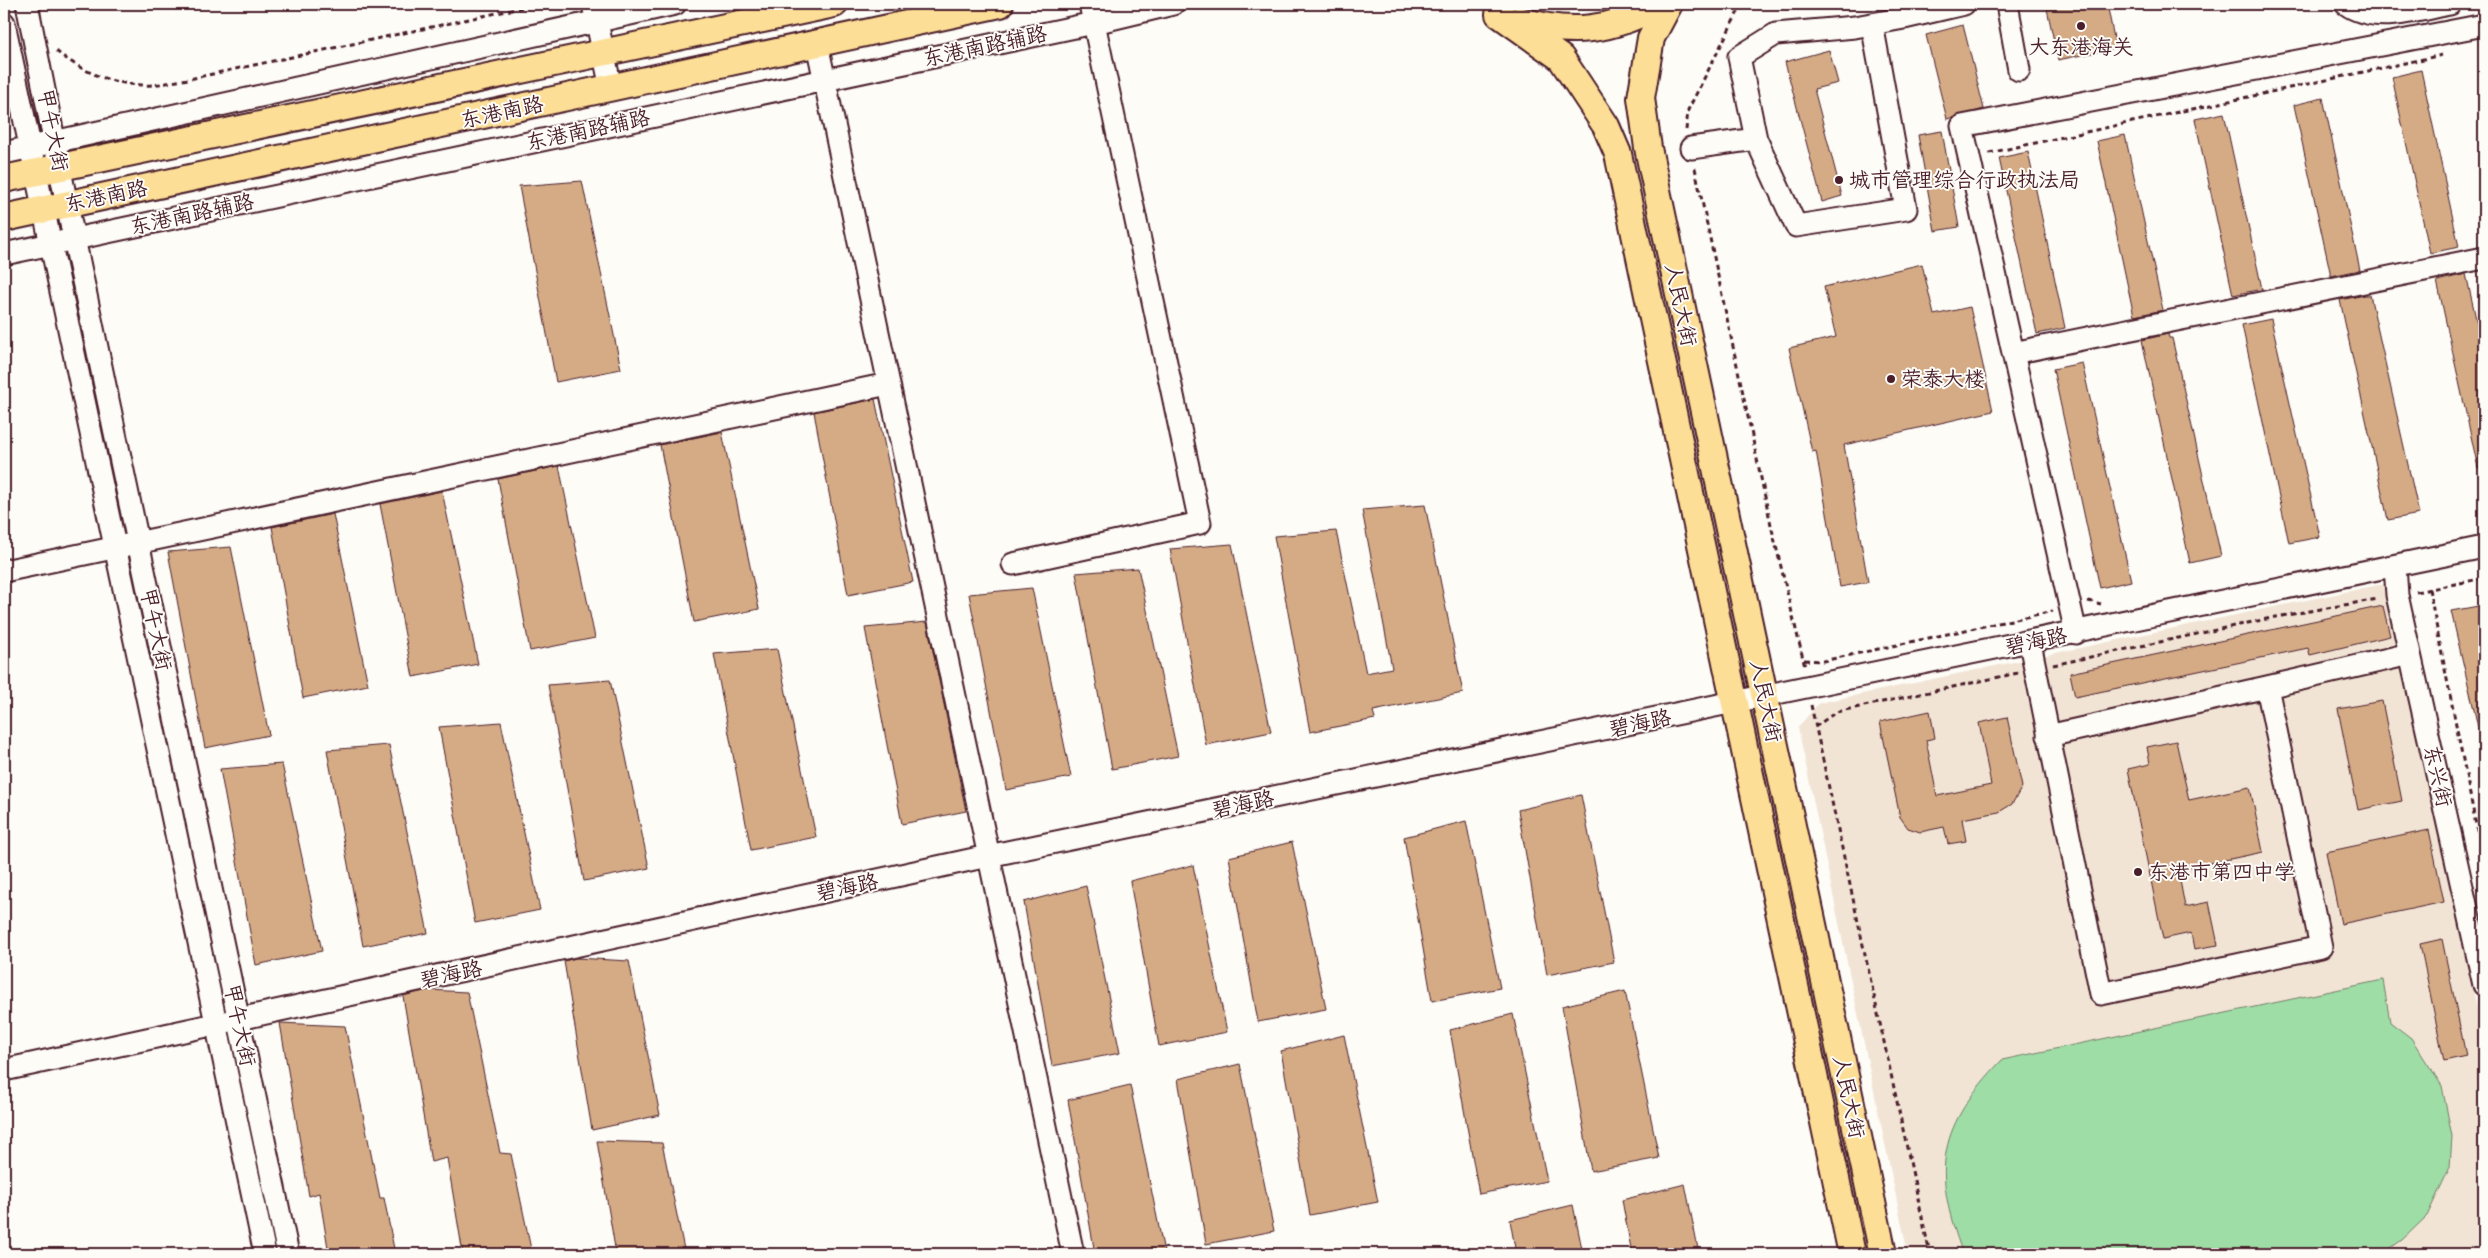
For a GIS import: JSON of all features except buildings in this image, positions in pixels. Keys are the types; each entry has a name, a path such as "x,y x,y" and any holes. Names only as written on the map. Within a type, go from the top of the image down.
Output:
{"main road":[{"name":"东港南路","path":"4,179 32,160 61,167 834,4"},
{"name":"东港南路","path":"4,218 1000,4"},
{"path":"1492,9 1546,28 1590,29 1635,18 1659,4"},
{"name":"人民大街","path":"1670,4 1651,38 1641,98 1648,148 1883,1254"},
{"name":"人民大街","path":"1492,9 1561,58 1606,126 1618,154 1852,1254"}],"street":[{"name":"甲午大街","path":"27,4 61,167 51,244 265,1254"},
{"path":"4,152 32,160 56,142 595,12 675,4"},
{"name":"东港南路辅路","path":"4,254 824,80 1092,13 1173,4"},
{"path":"1872,24 1906,209 1796,226 1756,139 1738,57 1776,34 1872,24 1964,4"},
{"path":"2007,4 2019,70"},
{"path":"2346,4 2359,10 2388,16 2450,4"},
{"path":"595,12 610,88"},
{"path":"1013,564 1200,523 1092,13"},
{"name":"甲午大街","path":"4,23 32,160 55,207 74,239 288,1254"},
{"path":"2076,633 1962,126 2484,25"},
{"path":"817,44 1073,1254"},
{"path":"1690,148 1756,139"},
{"path":"2013,353 2484,258"},
{"path":"4,571 888,384"},
{"name":"碧海路","path":"4,1070 988,856 2076,633 2484,547"},
{"name":"东兴街","path":"2395,566 2397,595 2484,985"},
{"path":"2030,642 2102,994 2321,947 2267,687"},
{"path":"2048,736 2410,654"}],"path":[{"path":"52,48 75,66 104,79 142,85 188,79 539,4"},
{"path":"1742,4 1688,110 1686,125 1771,525 1804,660 1815,728 1930,1254"},
{"path":"1815,728 1836,712 2276,618 2484,578"},
{"path":"2429,590 2484,865"},
{"path":"1804,660 1824,661 2070,608"}],"shaded area":[{"name":"东港市第四中学","path":"2388,583 2484,1042 2484,1254 1908,1254 1798,727 1819,703"}],"green space":[{"path":"2383,980 2390,1022 2411,1038 2442,1086 2452,1136 2450,1167 2427,1216 2402,1240 2382,1254 1963,1254 1953,1224 1947,1197 1944,1172 1946,1150 1953,1128 1964,1106 2002,1060"}],"place":[{"name":"大东港海关","path":"2081,26"},
{"name":"城市管理综合行政执法局","path":"1839,180"},
{"name":"荣泰大楼","path":"1891,379"},
{"name":"东港市第四中学","path":"2138,872"}]}
